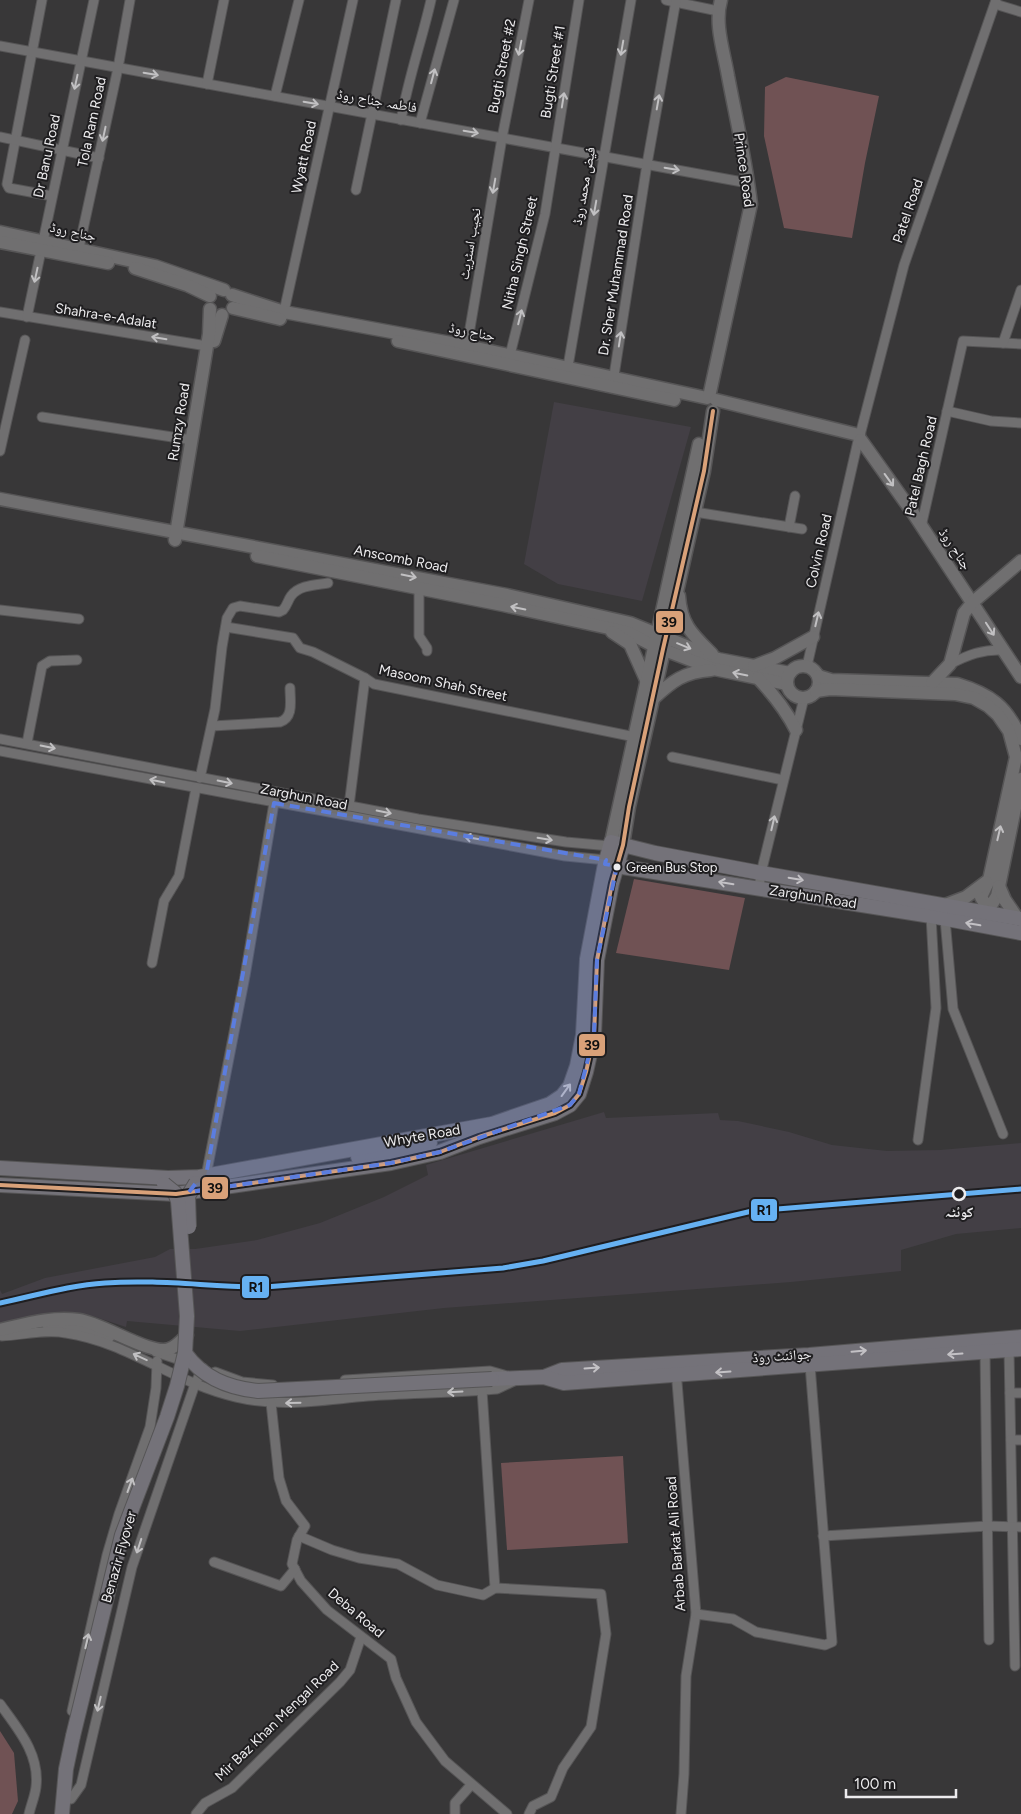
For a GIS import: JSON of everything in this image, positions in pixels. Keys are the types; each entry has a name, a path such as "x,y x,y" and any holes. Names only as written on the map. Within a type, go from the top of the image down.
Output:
{"main road":[{"name":"Prince Road","path":"476,1132 555,1113 570,1105 579,1094 594,1036 597,960 609,863 628,807 653,699 661,620 710,404 751,204 721,37 719,5"},
{"name":"جناح روڈ","path":"0,232 42,246 134,268 194,288 210,296"},
{"name":"جناح روڈ","path":"0,242 79,248 155,266 228,302 283,315 466,350 859,438 913,513 1021,677"},
{"path":"210,296 214,291 228,302 216,314 210,309"},
{"name":"Rumzy Road","path":"180,538 192,440 207,346 210,309 208,302 210,296"},
{"name":"Rumzy Road","path":"180,538 216,330 228,302"},
{"name":"Prince Road","path":"615,844 647,682 678,584 704,471 710,404"},
{"name":"Anscomb Road","path":"0,499 606,627 660,642 716,664 789,679"},
{"name":"Anscomb Road","path":"0,505 460,586 630,623 660,642"},
{"path":"932,683 950,664 964,613 973,602 1021,561"},
{"path":"653,699 669,684 683,676 716,664 684,622 680,610 678,584"},
{"path":"630,623 661,620"},
{"path":"606,627 630,644 647,682"},
{"path":"796,730 779,700 756,672 775,658 813,637"},
{"path":"807,666 814,670 818,676 819,684 811,696 804,698 793,694 789,679 796,668 807,666"},
{"path":"818,676 831,680 957,684 976,690 995,701 1007,713 1021,739"},
{"path":"816,691 830,688 955,694 974,698 988,706 998,715 1009,731 1016,757 994,883 1019,919"},
{"path":"945,912 966,897 994,883 1021,779"},
{"name":"Zarghun Road","path":"615,844 945,912 1021,933"},
{"name":"Zarghun Road","path":"609,863 930,916 945,912 1019,919"},
{"name":"Whyte Road","path":"201,1179 476,1132"},
{"name":"Whyte Road","path":"0,1168 201,1179 398,1151 476,1132"},
{"name":"Whyte Road","path":"0,1185 176,1194 391,1163 440,1152 476,1132"},
{"path":"0,1177 164,1184 201,1179"},
{"name":"Benazir Flyover","path":"67,1795 74,1771 78,1737 130,1538 185,1390 188,1357 194,1329 188,1193 201,1179"},
{"name":"Benazir Flyover","path":"164,1184 175,1193 178,1201 188,1357"},
{"path":"1,1334 41,1320 65,1318 95,1323 131,1340 160,1350 168,1350 176,1346 187,1335"},
{"name":"جوائنٹ روڈ","path":"188,1357 202,1372 219,1382 237,1389 258,1391 544,1377 564,1383 809,1355 1021,1337"},
{"name":"جوائنٹ روڈ","path":"676,1369 810,1365 1015,1349"},
{"path":"62,1814 67,1795"},
{"path":"67,1795 69,1814"}],"street":[{"path":"42,0 7,184 8,188 52,196"},
{"name":"Dr Banu Road","path":"27,317 94,0"},
{"name":"Tola Ram Road","path":"79,248 118,68 130,0"},
{"path":"207,84 224,0"},
{"path":"275,96 299,0"},
{"name":"Wyatt Road","path":"283,315 353,0"},
{"path":"356,190 396,0"},
{"path":"401,120 406,90 423,35 431,0"},
{"path":"420,123 454,0"},
{"name":"Bugti Street #2","path":"502,138 529,0"},
{"name":"Bugti Street #1","path":"555,148 579,0"},
{"name":"فیض محمد روڈ","path":"567,373 631,0"},
{"path":"666,0 719,5"},
{"name":"Dr. Sher Muhammad Road","path":"613,383 647,166 676,1"},
{"path":"996,2 1021,12"},
{"name":"Patel Road","path":"859,438 904,264 996,2"},
{"name":"فاطمہ جناح روڈ","path":"0,46 748,183"},
{"path":"0,137 99,158"},
{"name":"نجیب اسٹریٹ","path":"466,350 502,138"},
{"name":"Nitha Singh Street","path":"509,360 546,214 555,148"},
{"path":"1003,343 1021,290"},
{"name":"Shahra-e-Adalat","path":"0,312 207,346"},
{"name":"Patel Bagh Road","path":"921,527 947,411 961,337 1021,344"},
{"path":"0,450 25,340"},
{"name":"Patel Bagh Road","path":"947,411 991,421 1021,423"},
{"path":"42,417 192,440"},
{"name":"Colvin Road","path":"807,666 859,438"},
{"path":"789,527 795,496"},
{"path":"694,512 802,529"},
{"path":"200,778 212,726 227,618 234,608 240,606 279,612 283,610 290,597 297,591 310,586 328,583"},
{"path":"419,588 419,636 427,651"},
{"path":"0,610 79,620"},
{"name":"Masoom Shah Street","path":"226,627 293,638 300,648 313,652 374,684 635,737"},
{"path":"950,664 976,652 990,649 1004,650"},
{"path":"28,743 42,666 50,661 77,660"},
{"path":"349,806 365,678"},
{"path":"212,726 280,722 286,720 290,715 290,688"},
{"path":"759,888 761,873 804,698"},
{"name":"Zarghun Road","path":"0,739 418,819 566,842 615,844"},
{"name":"Zarghun Road","path":"0,751 609,863"},
{"path":"672,757 784,780"},
{"path":"152,963 164,901 179,876 196,788"},
{"path":"201,1179 245,976 274,802"},
{"path":"945,912 953,1009 1003,1134"},
{"path":"918,1140 936,1008 930,916"},
{"path":"1,1334 26,1328 55,1325 98,1333 204,1367 242,1382 277,1386 331,1380 490,1371 519,1378"},
{"path":"1,1334 45,1332 76,1334 120,1348 195,1384 234,1397 271,1403 302,1403 374,1396 497,1389 519,1378"},
{"path":"1015,1349 1010,1393 1011,1440 1016,1485 1019,1667"},
{"path":"985,1352 989,1640"},
{"path":"160,1354 156,1364 156,1388 150,1427 119,1514 107,1555 58,1775 67,1795 81,1785 132,1567 195,1384 204,1367"},
{"path":"696,1614 733,1619 756,1632 825,1645 832,1642 810,1365"},
{"name":"Arbab Barkat Ali Road","path":"676,1369 696,1614 686,1676 684,1774 681,1814"},
{"path":"482,1390 495,1588"},
{"path":"1010,1393 1021,1393"},
{"path":"214,1562 281,1586 295,1569 292,1564 299,1536 305,1526 286,1501 279,1478 271,1403"},
{"path":"1011,1440 1021,1440"},
{"path":"823,1536 988,1526 1017,1527"},
{"path":"299,1536 332,1550 359,1558 398,1564 437,1585 483,1595 495,1588 601,1594 606,1634 592,1727 563,1768 551,1797 533,1806 528,1814"},
{"name":"Deba Road","path":"295,1569 301,1581 327,1610 391,1658 396,1678 416,1722 445,1761 507,1814"},
{"name":"Mir Baz Khan Mengal Road","path":"196,1814 205,1803 232,1788 340,1682 350,1670 361,1637"},
{"path":"0,1704 26,1740 35,1761 36,1787 29,1814"},
{"path":"455,1814 455,1803 471,1784"}],"highlighted area":[{"path":"274,803 606,860 605,864 617,866 597,960 594,1036 579,1094 570,1105 440,1152 391,1163 189,1192 196,1183 205,1181"}],"shaded area":[{"path":"786,77 879,96 852,238 784,228 764,136 765,87"},
{"path":"554,402 691,427 642,601 558,584 524,564"},
{"path":"634,879 745,898 729,970 616,953"},
{"path":"604,1112 606,1118 718,1113 720,1120 738,1121 789,1132 832,1145 887,1151 940,1150 1021,1143 1021,1228 956,1234 901,1250 901,1271 791,1282 444,1308 240,1331 127,1321 126,1327 89,1315 50,1315 0,1324 0,1290 2,1294 45,1278 155,1257 170,1249 195,1249 257,1240 320,1223 384,1197 428,1175 426,1165"},
{"path":"623,1456 628,1543 507,1550 501,1463"},
{"path":"0,1731 14,1753 18,1801 12,1814 0,1814"}],"transit line":[{"name":"39","path":"0,1185 176,1194 391,1163 440,1152 479,1137 555,1113 570,1105 579,1094 594,1036 597,960 612,883 623,845 629,807 663,649 704,471 713,411"},
{"name":"R1","path":"0,1303 65,1288 105,1283 145,1282 265,1287 503,1268 543,1261 752,1211 1021,1189"}],"place":[{"name":"Green Bus Stop","path":"617,867"},
{"name":"کوئٹہ","path":"959,1194"}]}
